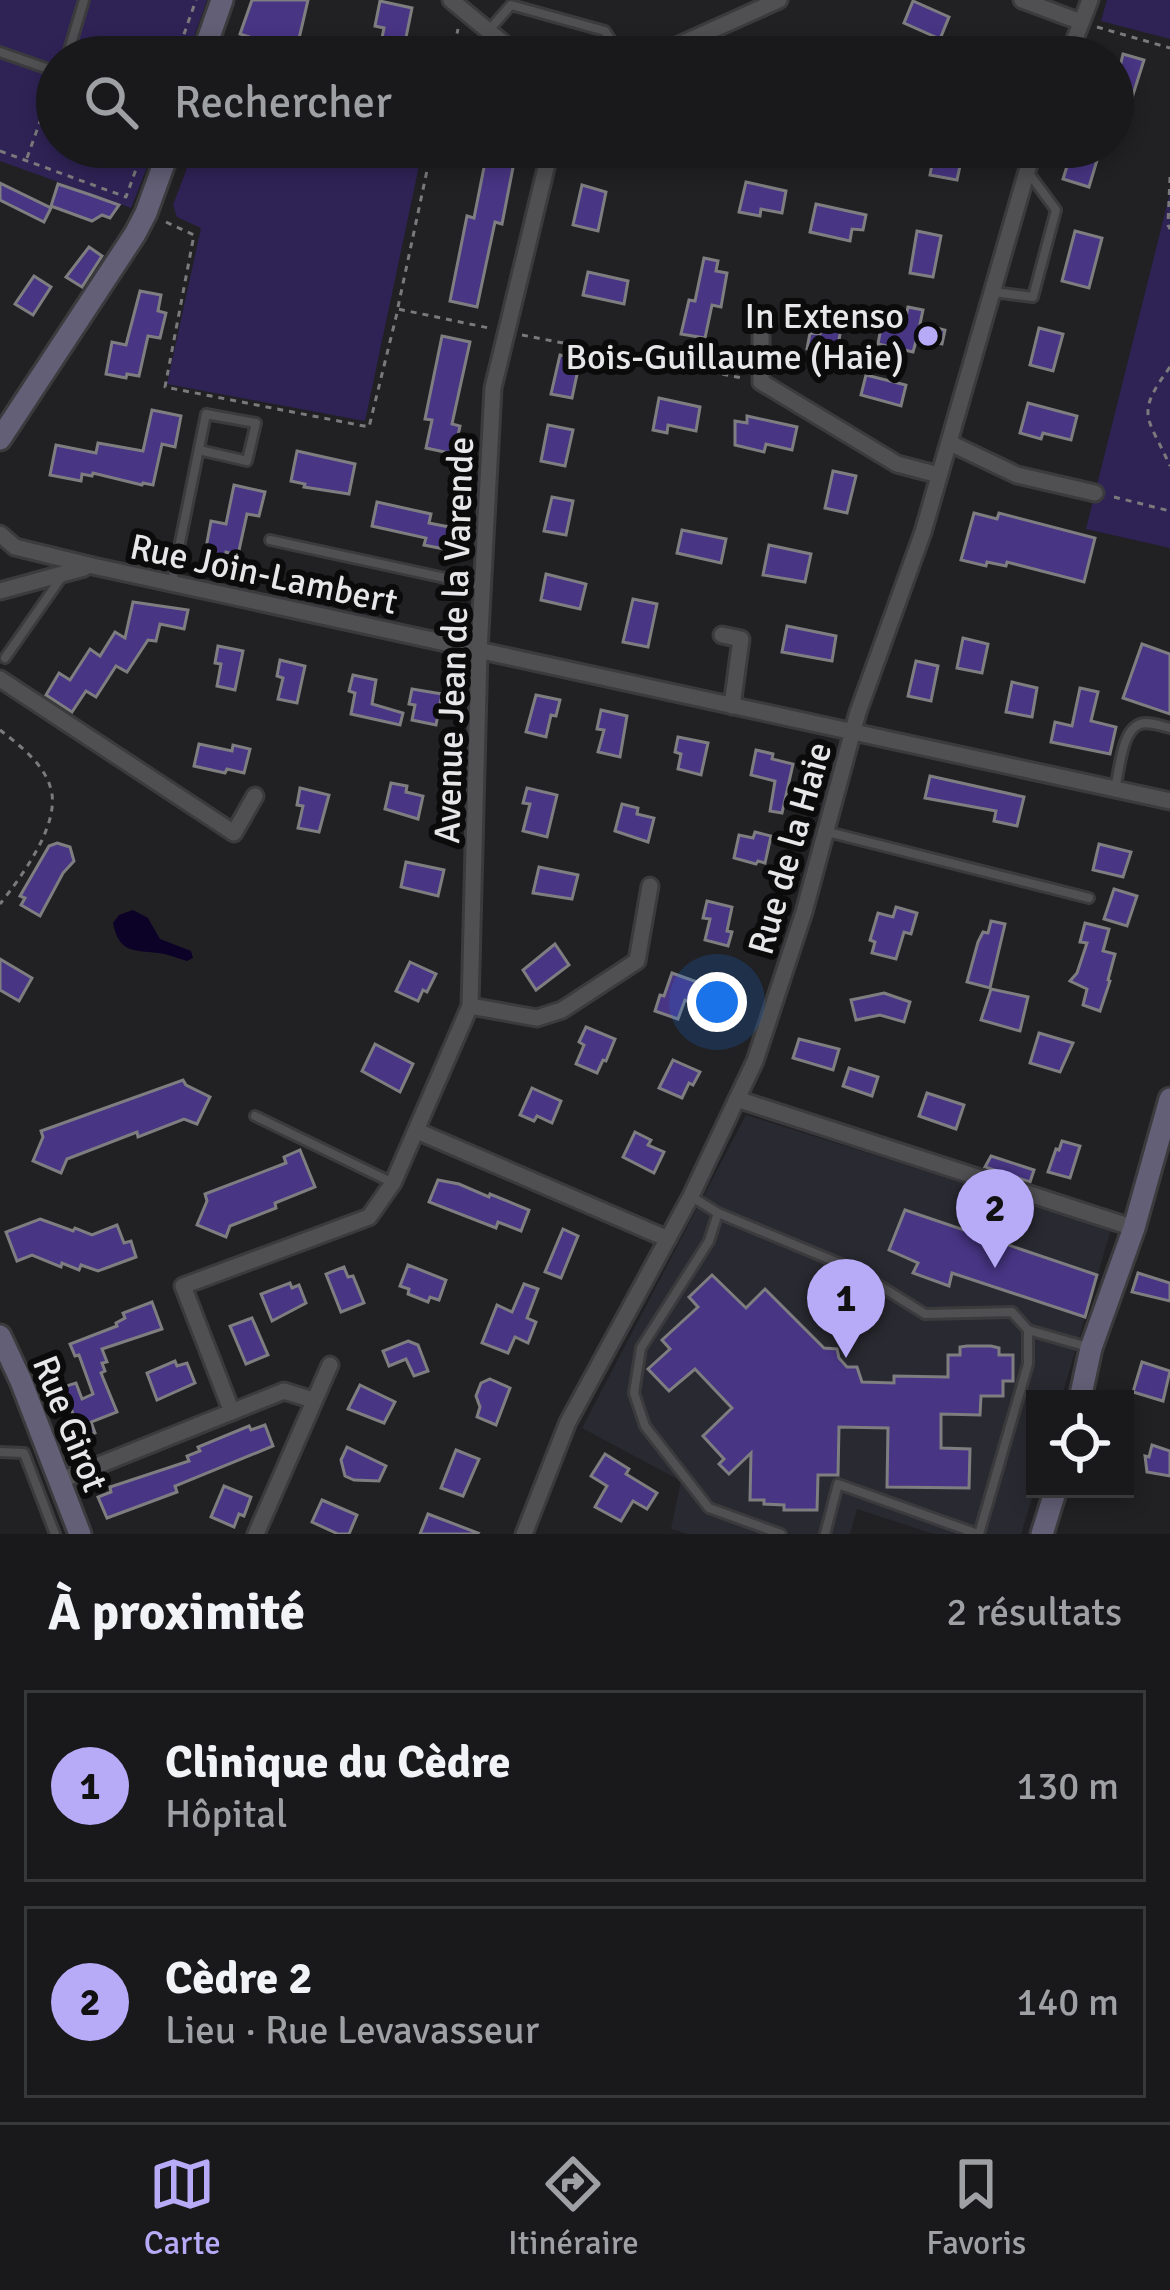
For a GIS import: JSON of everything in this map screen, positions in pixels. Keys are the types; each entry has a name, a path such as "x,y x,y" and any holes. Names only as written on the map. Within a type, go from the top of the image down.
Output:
{"street":[{"path":"209,36 222,0"},
{"path":"699,36 779,0"},
{"path":"1022,0 1081,22"},
{"path":"1075,36 1090,0"},
{"path":"456,5 496,36"},
{"path":"0,439 135,234 162,168"},
{"name":"Avenue Jean de la Varende","path":"393,1183 470,1006 479,651 493,388 547,168"},
{"name":"Rue de la Haie","path":"524,1534 578,1401 691,1196 755,1061 804,912 854,732 923,532 1026,169"},
{"path":"761,319 761,382 897,464 939,475"},
{"path":"950,443 1017,475 1095,493"},
{"name":"Rue Join-Lambert","path":"0,534 15,547 66,566 93,566 1170,801"},
{"path":"0,591 66,566"},
{"path":"722,635 741,639 732,706"},
{"path":"0,679 234,833 255,796"},
{"path":"470,1006 537,1018 562,1010 638,961 650,886"},
{"path":"737,1099 1134,1228"},
{"path":"1082,1390 1170,1099"},
{"path":"417,1131 668,1239"},
{"path":"232,1412 182,1286 369,1217 393,1183"},
{"name":"Rue Girot","path":"0,1336 80,1534"},
{"path":"256,1534 330,1365"},
{"path":"59,1481 284,1391 313,1400"},
{"path":"1042,1534 1053,1498"}],"lane":[{"path":"73,36 84,0"},
{"path":"489,30 512,5 605,31 608,36"},
{"path":"0,52 36,66"},
{"path":"992,292 1033,297 1056,210 1026,169"},
{"path":"172,584 206,414 256,423 247,461 199,451"},
{"path":"270,540 483,586"},
{"path":"5,658 66,566"},
{"path":"1115,789 1129,733 1138,724 1170,728"},
{"path":"826,832 1089,898"},
{"path":"256,1117 393,1183"},
{"path":"691,1196 718,1214 853,1269 925,1314 1012,1312 1028,1330 1091,1348"},
{"path":"718,1214 709,1241 640,1348 634,1393 645,1426 709,1508 781,1534"},
{"path":"825,1534 838,1484 978,1534 1028,1364 1028,1330"},
{"path":"0,1452 24,1453 55,1534"}],"path":[{"path":"183,36 196,0"},
{"path":"454,36 456,5"},
{"path":"1081,22 1129,36"},
{"path":"1134,37 1170,48"},
{"path":"26,161 36,133"},
{"path":"0,151 36,164"},
{"path":"46,168 126,196 136,168"},
{"path":"146,213 194,235 165,387 369,427 428,168"},
{"path":"1170,177 1170,229"},
{"path":"398,309 761,382"},
{"path":"1170,367 1149,396 1148,422 1170,466"},
{"path":"1095,493 1170,511"},
{"path":"0,730 21,746 50,783 52,800 49,821 26,870 0,904"}],"shaded area":[{"path":"0,0 207,0 194,36 36,36 36,168 147,168 131,208 0,161"},
{"path":"1107,0 1170,0 1170,39 1101,21"},
{"path":"187,168 419,168 365,421 167,384 201,228 177,217 173,205"},
{"path":"1170,193 1170,548 1086,529"},
{"path":"133,910 148,918 160,939 191,951 193,958 187,961 123,945 113,923"},
{"path":"746,1115 1111,1229 1064,1390 1026,1390 1026,1498 1032,1498 1021,1534 934,1534 857,1509 850,1534 688,1534 671,1529 681,1481 582,1428"}],"building":[{"path":"252,0 308,0 300,36 240,34"},
{"path":"380,1 412,8 406,36 382,36 384,28 375,26"},
{"path":"913,1 949,17 941,36 904,23"},
{"path":"1134,57 1144,60 1134,92"},
{"path":"484,168 513,168 502,224 495,222 477,307 450,301 467,216 474,218"},
{"path":"931,168 960,168 957,180 930,175"},
{"path":"1066,168 1095,168 1089,187 1063,179"},
{"path":"746,182 786,191 782,213 739,212"},
{"path":"0,183 51,208 44,222 0,200"},
{"path":"58,184 119,205 110,218 102,215 92,221 51,206"},
{"path":"582,185 606,192 598,231 573,225"},
{"path":"816,204 866,215 863,230 852,229 850,241 810,232"},
{"path":"917,231 941,236 933,277 910,273"},
{"path":"1075,231 1102,238 1089,288 1062,281"},
{"path":"89,247 102,256 82,287 66,277"},
{"path":"704,258 718,261 716,271 727,273 721,307 712,305 705,338 681,334 689,300 695,301"},
{"path":"588,272 628,281 624,304 583,295"},
{"path":"34,276 51,287 33,315 15,304"},
{"path":"140,291 161,295 158,311 166,313 160,338 148,336 139,376 106,374 112,342 126,345"},
{"path":"908,307 923,310 920,324 945,330 942,344 917,338 913,352 878,344 882,322 904,327"},
{"path":"825,313 843,317 836,357 807,349 810,333 820,334"},
{"path":"1039,328 1063,334 1053,371 1030,365"},
{"path":"442,336 470,342 452,424 460,426 454,454 426,448 432,420 425,419"},
{"path":"560,355 580,360 572,398 551,394"},
{"path":"866,375 906,385 901,406 861,395"},
{"path":"659,398 700,407 696,431 668,425 667,433 653,430"},
{"path":"1028,403 1077,416 1071,440 1020,433"},
{"path":"152,410 181,416 175,447 162,444 153,485 93,473 82,474 81,481 50,475 56,445 96,453 98,443 143,451"},
{"path":"747,416 797,427 792,450 766,444 764,452 735,445 735,421 747,423"},
{"path":"548,425 573,430 565,466 541,461"},
{"path":"297,451 355,464 349,494 291,481"},
{"path":"833,471 856,476 847,513 825,508"},
{"path":"234,485 265,492 259,516 247,514 238,555 205,553 211,521 226,524"},
{"path":"552,497 573,501 566,535 544,531"},
{"path":"377,502 431,514 429,523 454,528 449,550 424,545 426,538 372,526"},
{"path":"974,513 997,519 999,513 1095,538 1084,582 1007,562 1006,566 987,562 986,566 961,560"},
{"path":"682,530 726,539 721,563 677,553"},
{"path":"769,545 811,554 805,582 763,575"},
{"path":"546,574 586,584 580,609 541,600"},
{"path":"633,599 657,604 648,647 623,642"},
{"path":"133,602 188,610 184,629 160,624 156,641 148,640 127,672 116,666 96,697 86,691 72,712 46,695 59,673 70,680 90,649 100,656 115,632 125,638"},
{"path":"787,626 836,636 832,661 782,652"},
{"path":"963,638 988,644 982,673 957,668"},
{"path":"1142,644 1170,654 1170,714 1123,698"},
{"path":"218,646 243,651 235,690 217,686"},
{"path":"280,660 305,666 297,703 278,699 283,678 277,676"},
{"path":"916,661 938,666 931,701 908,696"},
{"path":"353,675 376,680 372,704 403,713 400,725 351,714"},
{"path":"1012,682 1037,688 1032,717 1006,712"},
{"path":"1080,688 1098,692 1091,721 1116,727 1110,754 1051,742 1055,722 1072,726"},
{"path":"412,689 442,694 436,725 412,720"},
{"path":"536,695 560,700 546,737 526,732"},
{"path":"601,710 627,716 620,757 598,752 604,730 597,729"},
{"path":"678,737 708,743 701,775 678,769"},
{"path":"199,744 232,751 233,745 250,749 244,773 194,766"},
{"path":"756,750 793,764 782,813 770,811 775,781 751,775"},
{"path":"930,776 1024,797 1017,826 994,821 996,811 925,798"},
{"path":"391,783 423,796 418,819 385,809"},
{"path":"300,788 329,795 319,832 298,828 303,806 297,805"},
{"path":"527,788 557,795 547,837 523,831 530,804 523,803"},
{"path":"622,804 654,818 648,842 615,831"},
{"path":"755,832 771,836 765,863 734,858 739,835 753,838"},
{"path":"1099,844 1131,852 1123,877 1093,870"},
{"path":"49,846 70,847 74,861 40,916 21,905 25,898 20,896"},
{"path":"406,862 444,870 438,896 401,887"},
{"path":"539,867 578,875 572,899 533,893"},
{"path":"1114,889 1137,896 1127,926 1104,919"},
{"path":"707,901 732,907 728,946 705,940 710,919 703,918"},
{"path":"896,907 917,913 911,934 904,932 896,959 872,953 875,942 870,940 878,913 893,917"},
{"path":"991,921 1005,924 990,988 967,982 978,942 983,932 988,933"},
{"path":"1085,923 1109,929 1103,951 1115,954 1100,1011 1083,1005 1087,989 1070,981 1087,943 1080,942"},
{"path":"555,944 569,965 536,990 523,970"},
{"path":"0,959 32,978 19,1001 0,990"},
{"path":"410,962 436,974 418,1001 396,991"},
{"path":"672,973 697,982 678,1019 655,1011"},
{"path":"991,989 1028,997 1020,1031 981,1020"},
{"path":"884,993 910,1002 904,1022 880,1015 856,1020 851,1000"},
{"path":"586,1027 615,1039 597,1073 576,1064"},
{"path":"1039,1033 1073,1043 1060,1072 1030,1063"},
{"path":"799,1039 839,1049 833,1070 793,1058"},
{"path":"375,1044 413,1064 400,1092 362,1071"},
{"path":"673,1060 700,1072 682,1098 659,1088"},
{"path":"849,1068 878,1077 872,1096 843,1086"},
{"path":"183,1080 210,1097 197,1124 184,1119 138,1137 137,1132 67,1159 61,1173 33,1161 41,1131"},
{"path":"532,1088 561,1101 552,1123 520,1115"},
{"path":"927,1093 964,1105 956,1129 919,1116"},
{"path":"635,1132 664,1152 654,1173 623,1157"},
{"path":"1062,1141 1080,1146 1070,1178 1048,1172"},
{"path":"300,1150 315,1187 230,1226 226,1237 197,1225 207,1201 205,1194 286,1163 284,1157"},
{"path":"991,1156 1034,1170 1030,1182 985,1167"},
{"path":"438,1180 529,1210 521,1231 498,1222 496,1228 429,1202"},
{"path":"905,1210 1097,1275 1085,1317 952,1273 949,1286 913,1273 918,1263 889,1250"},
{"path":"40,1219 92,1235 117,1225 124,1243 131,1241 136,1257 98,1271 81,1265 79,1270 62,1263 61,1267 32,1255 17,1261 6,1232"},
{"path":"563,1229 578,1236 561,1278 545,1272"},
{"path":"408,1265 446,1280 439,1300 430,1297 428,1302 400,1286"},
{"path":"344,1267 364,1303 341,1312 326,1274"},
{"path":"1138,1273 1170,1283 1170,1301 1132,1292"},
{"path":"712,1275 746,1308 765,1289 824,1348 837,1349 847,1367 857,1367 862,1382 894,1383 894,1376 948,1377 948,1355 960,1355 960,1347 991,1346 999,1348 999,1355 1013,1355 1013,1381 1003,1381 1003,1396 981,1396 980,1415 941,1414 941,1448 970,1449 969,1488 887,1487 888,1428 839,1427 838,1475 818,1475 817,1510 784,1510 784,1505 750,1500 751,1453 729,1474 719,1464 724,1459 703,1436 732,1408 695,1369 669,1391 648,1369 670,1349 662,1340 698,1307 689,1297"},
{"path":"290,1283 292,1288 299,1285 306,1303 272,1321 261,1294"},
{"path":"524,1284 538,1289 527,1318 536,1322 528,1343 515,1337 508,1353 482,1343 497,1305 512,1312"},
{"path":"152,1302 162,1329 102,1349 107,1362 102,1363 105,1371 101,1373 117,1412 91,1422 95,1433 82,1438 63,1387 76,1383 82,1399 93,1394 70,1344 117,1326 125,1318 123,1313"},
{"path":"252,1318 268,1355 246,1364 230,1326"},
{"path":"408,1341 418,1345 428,1371 414,1376 406,1359 389,1366 383,1351"},
{"path":"175,1361 177,1366 187,1363 195,1383 157,1400 147,1373"},
{"path":"1142,1362 1170,1371 1163,1401 1134,1390"},
{"path":"490,1379 510,1388 496,1425 477,1417 476,1396 481,1383"},
{"path":"360,1385 395,1402 384,1423 348,1409"},
{"path":"265,1425 273,1446 175,1486 177,1492 107,1518 98,1497 111,1492 110,1487 189,1461 187,1456 200,1451 198,1447 249,1426 251,1430"},
{"path":"1152,1445 1170,1451 1170,1476 1147,1472 1145,1456 1149,1457"},
{"path":"347,1447 386,1466 379,1481 345,1476 341,1460"},
{"path":"456,1450 479,1459 463,1496 441,1488"},
{"path":"605,1454 657,1493 647,1509 633,1501 621,1521 595,1507 607,1486 591,1476"},
{"path":"224,1486 251,1497 234,1527 211,1517"},
{"path":"322,1500 357,1515 349,1534 312,1522"},
{"path":"428,1514 478,1533 420,1534"}],"place":[{"name":"In Extenso Bois-Guillaume (Haie)","path":"928,336"},
{"name":"Cèdre 2","path":"995,1268"},
{"name":"Clinique du Cèdre","path":"846,1358"}]}
